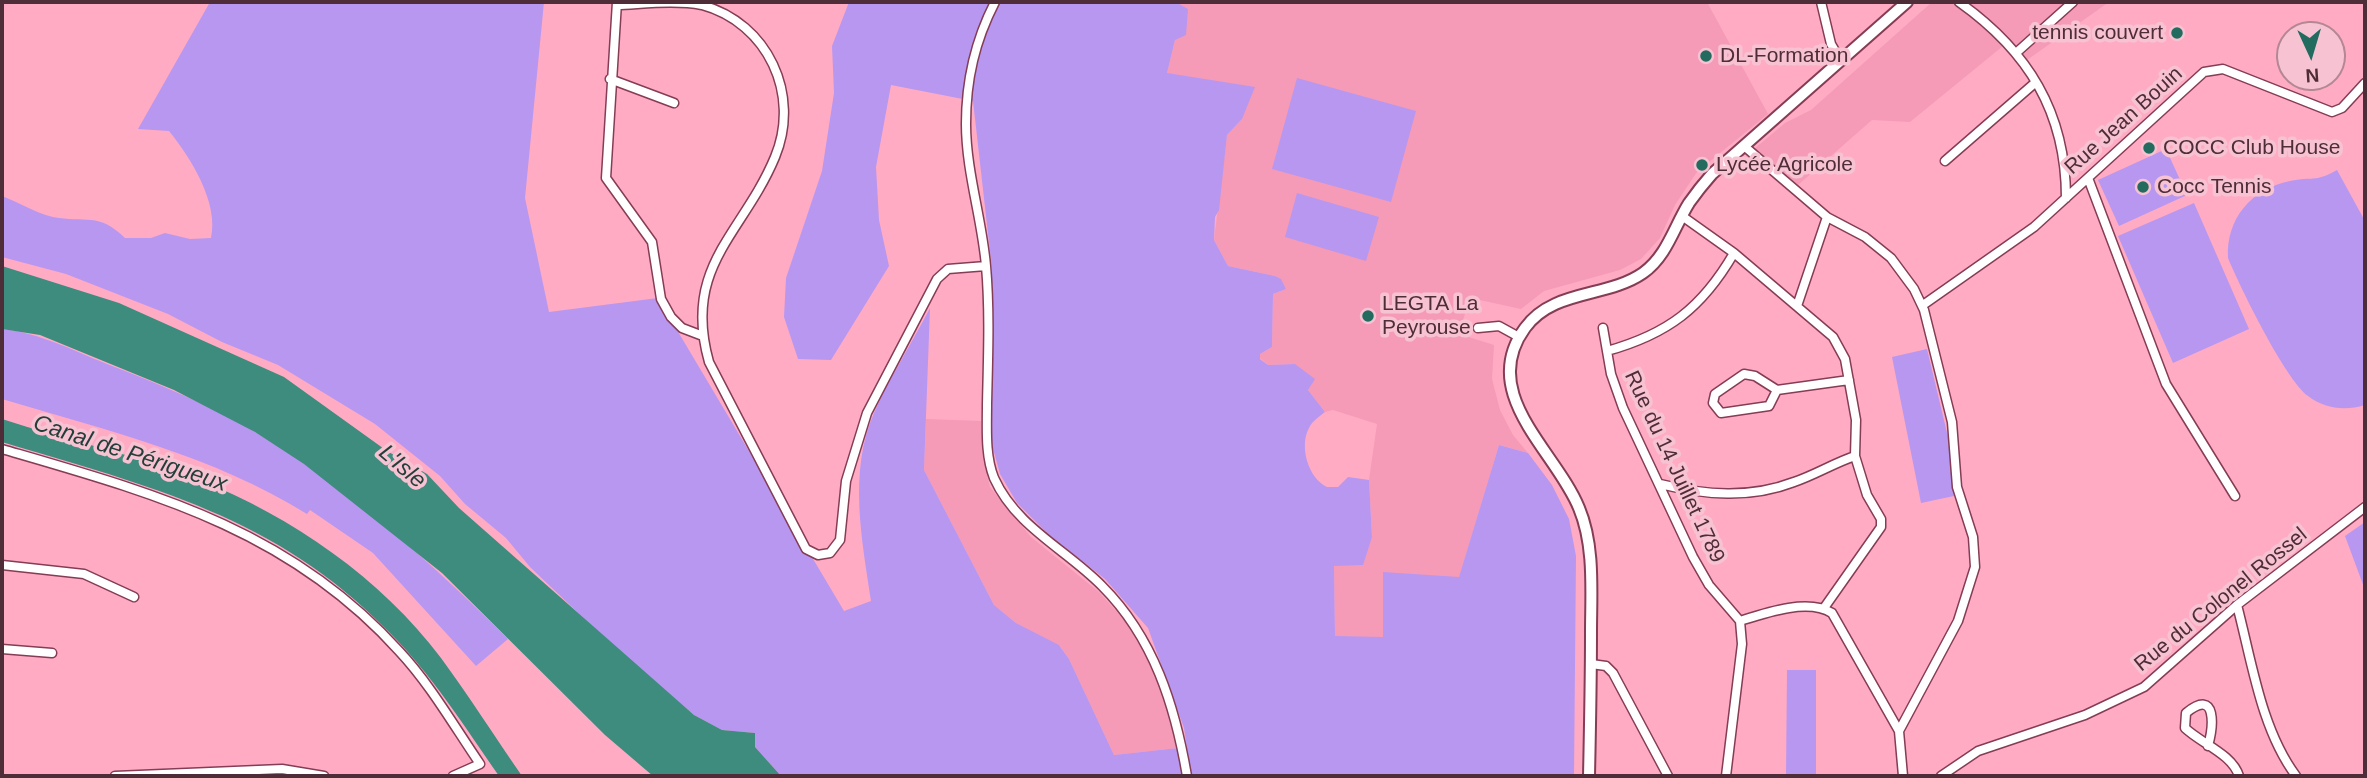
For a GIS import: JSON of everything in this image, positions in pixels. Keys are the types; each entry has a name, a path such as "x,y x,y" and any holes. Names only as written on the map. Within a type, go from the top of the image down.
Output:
{"main road":[{"path":"1590,776 1590,570 1585,529 1565,481 1517,407 1512,391 1511,365 1519,337 1533,318 1553,304 1641,274 1663,253 1682,216 1712,174 1907,2"}],"street":[{"path":"704,335 682,328 671,317 661,299 652,242 606,178 610,79 617,3 678,2 721,12 746,27 762,44 781,83 785,104 778,148 716,257 703,304 704,335 709,362 806,549 818,555 830,553 840,540 846,481 867,413 937,279 948,269 986,266"},
{"path":"995,2 977,38 966,126 986,266 986,443 994,477 1012,506 1037,532 1101,584 1136,624 1157,667 1178,725 1187,776"},
{"path":"1821,2 1831,44 1841,61"},
{"path":"1959,2 1981,17 2016,53 2035,82 2059,130 2064,151 2066,198"},
{"path":"2016,53 2073,2"},
{"name":"Rue Jean Bouin","path":"1923,305 2034,227 2204,72 2215,68 2332,112 2342,108 2365,83"},
{"path":"610,79 674,103"},
{"path":"1944,160 2035,82"},
{"path":"1744,146 1827,216 1866,237 1891,258 1923,305 1952,422 1957,487 1973,537 1975,567 1958,621 1899,731"},
{"path":"2088,178 2166,384 2235,496"},
{"path":"1682,216 1734,253 1833,337 1845,359 1856,420 1855,456 1867,495 1881,519 1881,527 1824,608"},
{"path":"1797,306 1827,216"},
{"path":"1607,351 1641,342 1667,329 1691,311 1734,253"},
{"path":"1478,328 1499,326 1519,337"},
{"name":"Rue du 14 Juillet 1789","path":"1603,328 1614,387 1709,585 1740,621"},
{"path":"1777,390 1769,406 1721,413 1713,403 1715,394 1744,374 1755,376 1777,390 1849,380"},
{"path":"2,449 180,504 226,523 285,555 338,593 401,653 480,764 453,776"},
{"path":"1660,484 1711,494 1765,491 1802,480 1855,456"},
{"name":"Rue du Colonel Rossel","path":"1941,776 1978,751 2085,715 2144,687 2237,605 2365,507"},
{"path":"2,565 84,574 134,597"},
{"path":"2237,605 2271,731 2282,757 2296,776"},
{"path":"1726,776 1742,644 1740,621 1802,607 1824,608 1832,613 1842,629 1899,731 1903,776"},
{"path":"2,649 52,653"},
{"path":"1591,664 1606,666 1614,673 1668,776"},
{"path":"2208,747 2215,721 2204,706 2194,707 2186,713 2185,728 2208,747 2234,764 2239,776"},
{"path":"114,776 282,769 324,776"}],"shaded area":[{"path":"210,2 544,2 525,198 549,312 658,298 844,611 871,601 859,506 861,459 866,436 880,400 930,308 924,470 994,605 1016,623 1059,645 1069,659 1114,755 1178,748 1182,776 781,776 755,747 755,733 722,730 694,715 613,646 530,567 506,538 465,504 440,476 375,424 278,365 222,342 168,314 66,274 2,257 2,196 53,217 99,222 125,238 151,238 165,233 190,239 211,238 211,210 207,196 186,154 169,131 138,129"},
{"path":"849,2 1176,2 1188,9 1186,35 1175,40 1167,73 1255,87 1242,119 1227,135 1214,240 1228,266 1275,276 1281,279 1286,289 1273,294 1272,347 1260,354 1260,359 1268,365 1295,364 1315,379 1308,390 1325,412 1309,428 1305,452 1315,477 1327,487 1338,487 1348,477 1369,480 1372,537 1363,565 1334,566 1335,636 1383,637 1383,572 1459,577 1499,445 1528,453 1552,485 1569,519 1576,556 1574,776 1191,776 1184,728 1148,628 1105,579 1047,533 1017,503 1000,474 991,441 992,269 973,101 891,85 876,167 879,220 889,266 831,360 798,359 784,317 786,278 822,171 834,93 832,46"},
{"name":"LEGTA La Peyrouse","path":"1176,2 1707,2 1768,114 1697,172 1675,205 1660,238 1641,259 1620,270 1544,291 1521,309 1469,300 1459,334 1494,345 1492,379 1500,410 1513,435 1528,453 1499,445 1459,578 1383,637 1335,637 1334,565 1372,537 1369,480 1377,424 1333,410 1325,412 1308,390 1295,364 1268,365 1260,358 1260,354 1272,347 1273,294 1286,289 1275,276 1228,266 1214,240 1227,135 1242,119 1167,73 1175,40 1188,9"},
{"path":"1932,2 2109,2 2020,65 2003,46 1910,122 1872,120 1798,185 1754,149 1785,123 1811,110"},
{"path":"1297,78 1416,111 1391,202 1272,169"},
{"path":"2166,149 2187,195 2119,226 2098,180"},
{"path":"2337,170 2365,221 2365,405 2350,408 2321,404 2298,386 2264,332 2228,258 2228,244 2236,219 2253,199 2276,185 2318,178"},
{"path":"1297,193 1379,217 1366,261 1285,237"},
{"path":"2194,203 2249,329 2173,363 2118,236"},
{"path":"2,329 43,338 146,379 203,404 257,433 357,503 450,583 508,639 476,666 373,553 310,510 307,514 235,476 159,446 2,399"},
{"path":"1927,349 1948,437 1954,496 1921,503 1892,357"},
{"path":"926,419 981,421 983,459 990,487 1031,537 1099,592 1134,631 1157,678 1173,722 1178,748 1114,755 1069,659 1060,646 1016,623 994,605 924,470"},
{"path":"2365,522 2365,590 2345,536"},
{"path":"1787,670 1816,670 1816,776 1786,776"}],"water":[{"name":"L'Isle","path":"2,266 119,303 284,377 387,451 427,474 459,508 694,715 722,730 755,733 755,747 781,776 653,776 605,735 442,573 304,464 255,432 174,390 40,335 2,329"},
{"path":"2,419 200,480 301,531 363,576 417,629 451,672 522,776 499,776 447,702 405,649 346,592 302,560 209,510 109,474 2,442"}],"place":[{"name":"tennis couvert","path":"2177,33"},
{"name":"DL-Formation","path":"1706,56"},
{"name":"COCC Club House","path":"2149,148"},
{"name":"Lycée Agricole","path":"1702,165"},
{"name":"Cocc Tennis","path":"2143,187"},
{"name":"LEGTA La Peyrouse","path":"1368,316"}],"water label":[{"name":"Canal de Périgueux","path":"130,454"}]}
